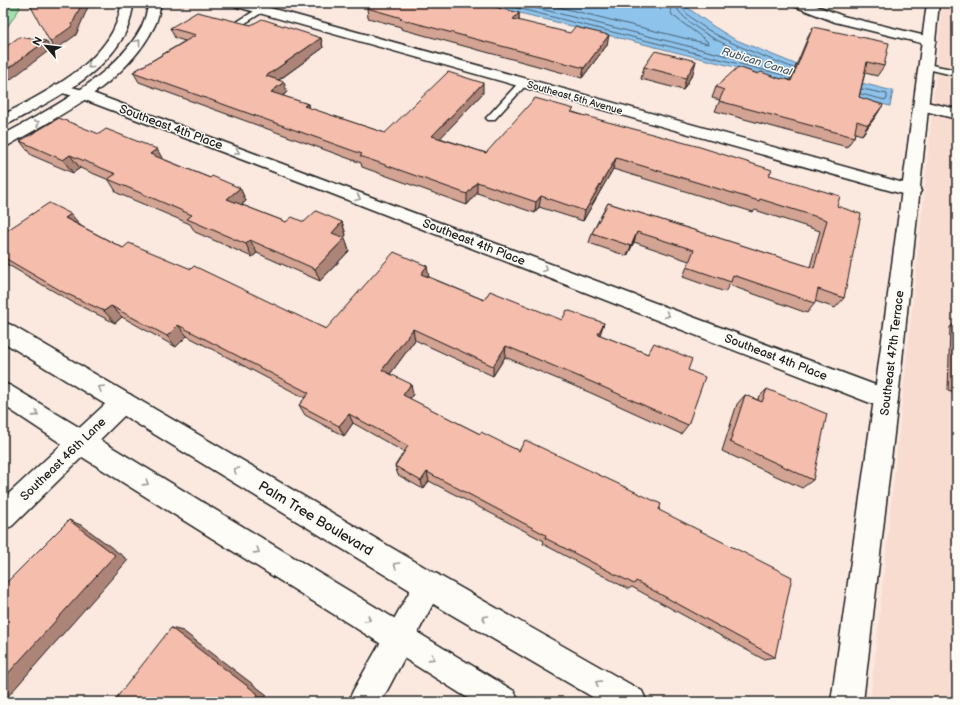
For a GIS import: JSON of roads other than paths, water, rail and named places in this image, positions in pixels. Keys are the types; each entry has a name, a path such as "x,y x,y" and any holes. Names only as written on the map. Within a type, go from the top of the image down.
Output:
{"street":[{"path":"3,142 57,111 109,74 129,54 148,28 154,12 155,3"},
{"name":"Southeast 5th Avenue","path":"238,3 912,191"},
{"path":"798,3 840,19 929,41"},
{"name":"Southeast 47th Terrace","path":"847,702 912,191 933,3"},
{"path":"3,121 60,88 89,67 116,39 130,5"},
{"name":"Southeast 4th Place","path":"60,88 82,94 336,189 886,399"},
{"path":"922,106 957,114"},
{"name":"Palm Tree Boulevard","path":"3,331 429,585 631,702"},
{"path":"3,393 80,442 503,702"},
{"name":"Southeast 46th Lane","path":"3,517 123,402"},
{"path":"364,702 429,585"}],"lane":[{"path":"249,29 232,24 262,10"},
{"path":"926,66 957,73"},
{"path":"491,118 524,82"}],"water":[{"name":"Rubican Canal","path":"480,3 681,3 734,39 795,64 822,73 893,91 890,106"}]}
